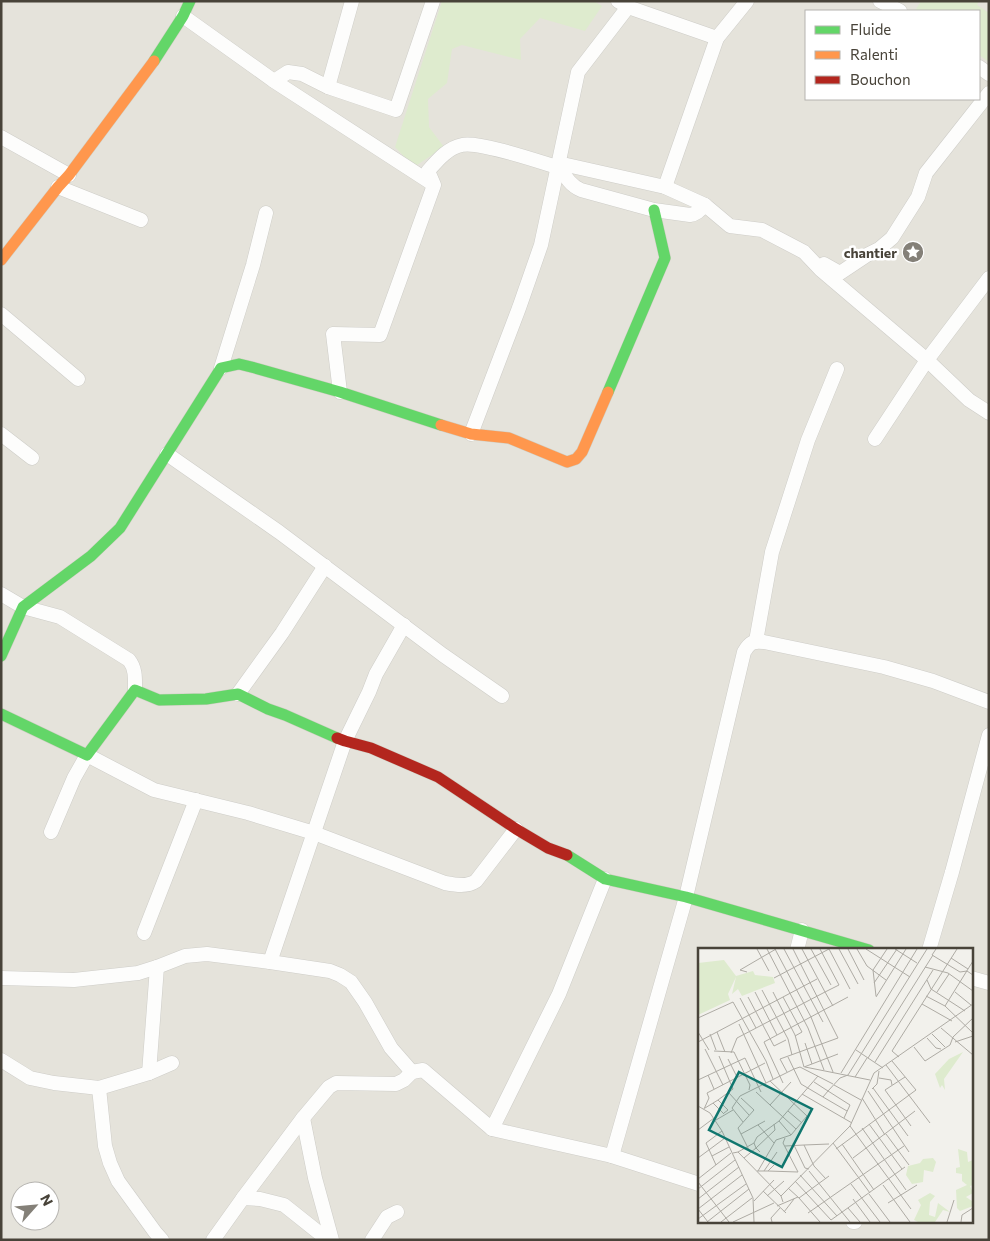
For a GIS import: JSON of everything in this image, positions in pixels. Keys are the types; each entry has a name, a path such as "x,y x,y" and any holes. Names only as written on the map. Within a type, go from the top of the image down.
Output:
{"main road":[{"path":"1,260 70,175 157,57 183,16 190,1"},
{"path":"1,656 23,607 91,556 120,528 221,368 239,364 255,368 340,392 471,434 509,438 567,462 576,459 582,452 665,258 654,210"},
{"path":"1,714 87,755 135,690 159,700 206,699 238,694 268,709 345,741 371,748 438,777 516,829 548,848 571,858 605,879 686,897 862,948"}],"street":[{"path":"328,88 352,1"},
{"path":"274,81 288,72 302,74 328,88 396,110 432,1"},
{"path":"664,187 717,38 747,1"},
{"path":"880,1 898,10"},
{"path":"471,434 541,245 578,72 623,4 717,38"},
{"path":"183,16 274,81 434,185"},
{"path":"340,392 333,334 380,335 434,185 428,171 447,152 462,145 492,148 558,165 664,187 705,204 730,226 762,230 840,273 879,249 892,238 918,197 926,173 989,93"},
{"path":"1,137 70,175"},
{"path":"558,165 573,186 581,190 654,210 690,215 698,212 705,204"},
{"path":"58,188 141,220"},
{"path":"221,368 266,213"},
{"path":"804,252 822,270 927,360 969,400 989,412"},
{"path":"875,440 927,360 989,278"},
{"path":"1,314 78,379"},
{"path":"756,641 772,552 808,440 838,368"},
{"path":"1,434 32,458"},
{"path":"167,454 279,532 443,655 502,696"},
{"path":"238,694 282,634 325,566"},
{"path":"1,594 23,607 60,618 129,660 133,665 135,673 135,690"},
{"path":"270,962 345,741 376,674 404,625"},
{"path":"612,1156 686,897 744,652 748,644 756,641 884,667 933,681 989,702"},
{"path":"930,948 989,735"},
{"path":"51,832 74,778 87,755 154,790 248,813 314,833 445,884 465,885 476,881 516,829"},
{"path":"144,933 196,800"},
{"path":"492,1129 559,994 605,879"},
{"path":"798,948 802,930"},
{"path":"1,978 74,980 138,973 185,956 206,954 330,971 351,982 365,1002 391,1048 412,1072"},
{"path":"149,1073 157,967"},
{"path":"972,978 989,982"},
{"path":"1,1060 30,1078 54,1083 100,1088 149,1073 172,1063"},
{"path":"213,1240 242,1198 329,1087 336,1083 396,1084 404,1080 412,1072 424,1070 492,1129 612,1156 698,1184"},
{"path":"100,1088 105,1146 110,1163 118,1181 162,1240"},
{"path":"303,1118 315,1178 332,1240"},
{"path":"242,1198 260,1199 284,1205 328,1240"},
{"path":"372,1240 387,1217 397,1212"}],"shaded area":[{"path":"1,1 989,1 989,1240 1,1240"}],"green space":[{"path":"442,1 594,1 602,6 585,31 540,18 520,39 521,60 462,45 452,49 447,83 428,99 429,127 444,147 414,167 395,147"},
{"path":"921,1 979,1 977,5 989,13 989,62 980,56 980,10 916,10"}],"traffic: fast":[{"path":"154,61 183,16 190,1"},
{"path":"608,392 665,258 654,210"},
{"path":"1,656 23,607 91,556 120,528 221,368 239,364 255,368 340,392 441,425"},
{"path":"1,714 87,755 135,690 159,700 206,699 238,694 268,709 337,738"},
{"path":"567,855 605,879 686,897 862,948"}],"traffic: slow":[{"path":"1,260 69,175 154,61"},
{"path":"441,425 471,434 509,438 567,462 576,459 582,452 608,392"}],"traffic: jam":[{"path":"337,738 371,748 438,777 516,829 548,848 567,855"}],"place":[{"name":"chantier","path":"913,252"}]}
